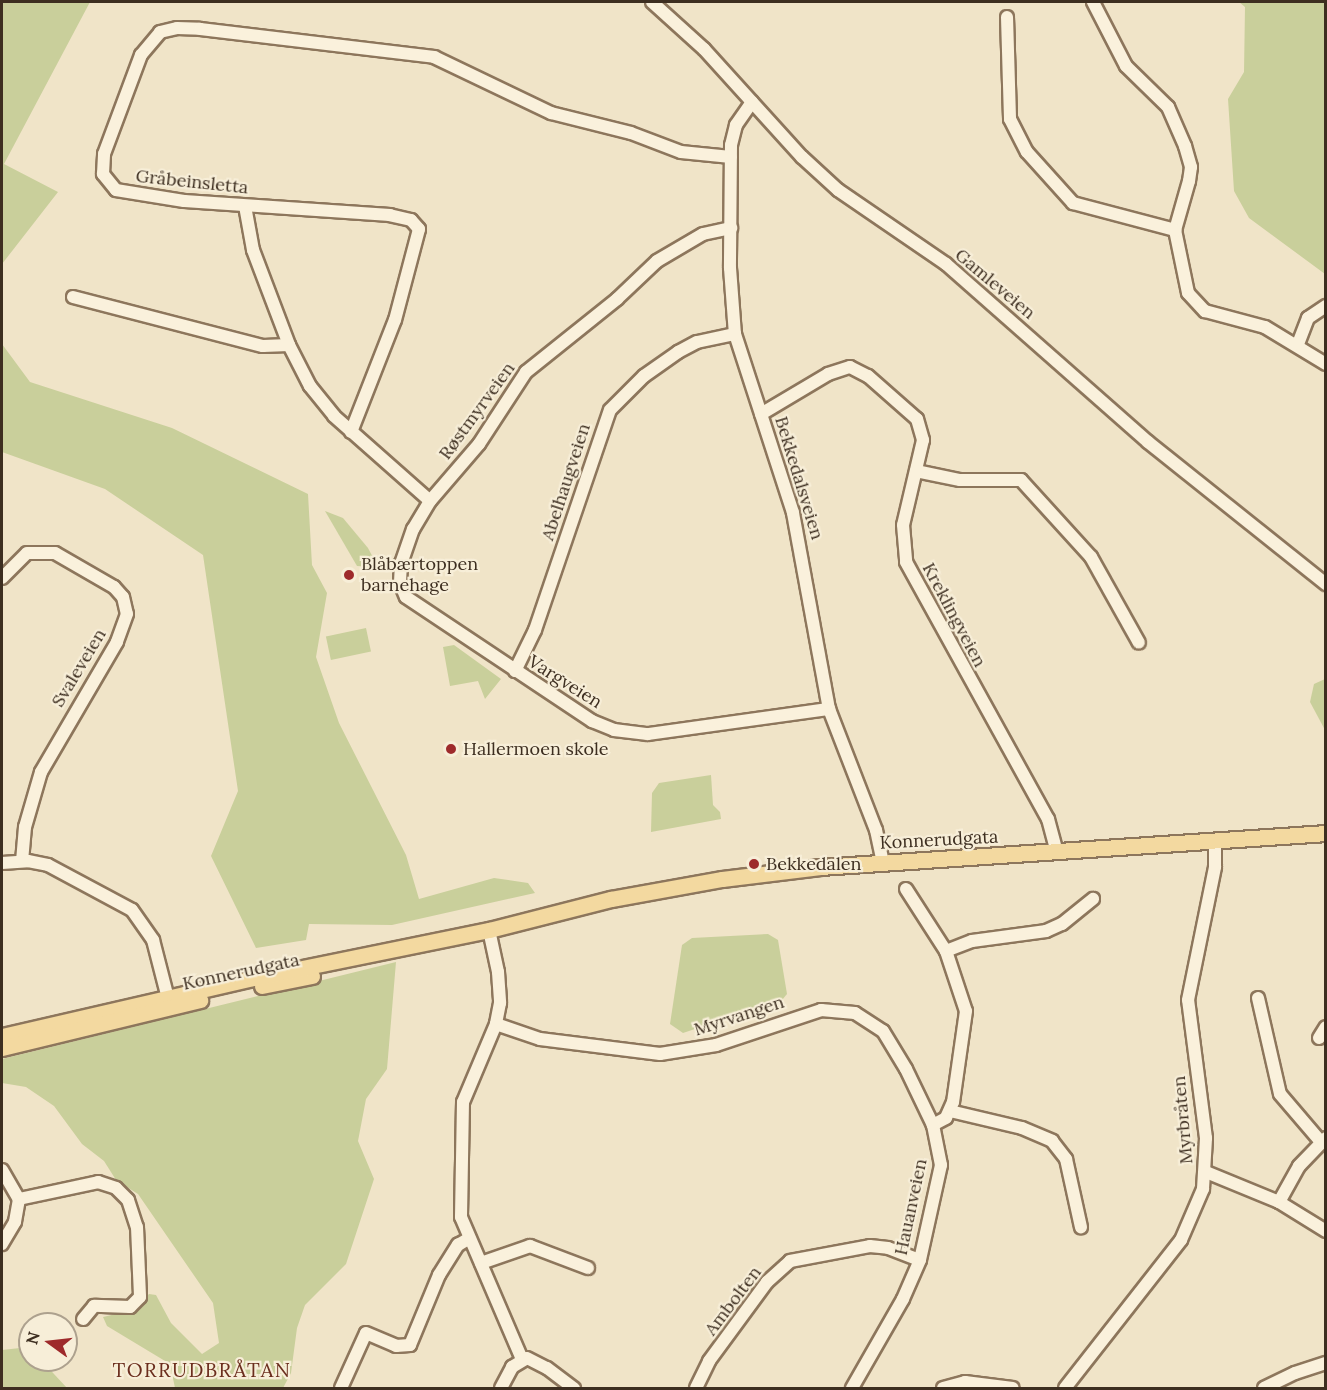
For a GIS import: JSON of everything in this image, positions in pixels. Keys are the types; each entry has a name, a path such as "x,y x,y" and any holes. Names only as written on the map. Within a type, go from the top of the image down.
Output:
{"main road":[{"name":"Konnerudgata","path":"2,1036 169,1002 489,930 611,899 722,879 883,862 1215,843 1326,833"},
{"name":"Konnerudgata","path":"2,1048 169,1002"}],"street":[{"name":"Gamleveien","path":"652,2 704,49 838,190 946,264 1148,442 1326,584"},
{"path":"1093,2 1126,66 1168,107 1185,146 1190,174 1175,230 1183,276 1195,303 1214,315 1265,327 1298,344 1326,364"},
{"path":"1007,17 1010,119 1027,152 1073,203 1175,230"},
{"name":"Gråbeinsletta","path":"351,432 395,320 418,229 411,220 390,215 245,206 126,194 116,190 103,174 104,154 141,55 160,32 177,28 200,29 434,57 551,113 631,133 681,152 731,157"},
{"name":"Bekkedalsveien","path":"752,102 736,125 731,157 735,334 794,513 829,710 876,830 883,862"},
{"path":"245,206 248,236 289,345 310,386 351,432 430,501"},
{"name":"Røstmyrveien","path":"430,501 479,444 526,372 617,299 657,261 703,234 731,228"},
{"path":"73,297 253,344 289,345"},
{"path":"1298,344 1308,318 1326,306"},
{"name":"Abelhaugveien","path":"515,671 535,630 610,410 644,376 678,352 697,342 735,334"},
{"name":"Kreklingveien","path":"761,414 838,368 855,368 917,419 923,440 903,525 908,568 1053,829 1057,852"},
{"path":"916,471 960,480 1014,477 1029,485 1091,556 1138,643"},
{"name":"Vargveien","path":"430,501 406,546 399,573 402,591 515,671 592,721 627,733 683,732 829,710"},
{"name":"Svaleveien","path":"2,578 27,553 55,553 114,586 123,597 127,614 117,642 41,772 25,827 22,861"},
{"name":"Myrbråten","path":"1065,1389 1181,1240 1198,1204 1206,1172 1206,1138 1188,1000 1215,867 1215,843"},
{"path":"2,863 37,862 69,874 132,910 153,940 169,1002"},
{"path":"906,889 946,951 966,1011 950,1111 933,1125"},
{"path":"946,951 972,941 1046,931 1062,924 1093,899"},
{"path":"489,930 500,987 496,1024 469,1083 460,1116 461,1217 468,1239 481,1263 522,1359"},
{"path":"1258,998 1280,1094 1323,1140 1299,1166 1279,1202"},
{"name":"Myrvangen","path":"496,1024 540,1039 660,1054 716,1045 821,1010 844,1010 883,1030 906,1068 933,1125"},
{"path":"1319,1038 1326,1027"},
{"path":"950,1111 1022,1128 1052,1141 1070,1169 1081,1227"},
{"name":"Hauanveien","path":"852,1389 903,1299 920,1260 941,1165 933,1125"},
{"path":"2,1170 19,1199 15,1221 2,1244"},
{"path":"1206,1172 1279,1202 1326,1231"},
{"path":"19,1199 98,1182 116,1188 128,1200 137,1227 140,1297 130,1307 94,1306 83,1319"},
{"path":"341,1389 366,1334 396,1346 410,1345 439,1275 458,1245 468,1239"},
{"path":"481,1263 530,1246 588,1268"},
{"name":"Ambolten","path":"696,1389 710,1361 767,1282 790,1261 870,1246 888,1248 920,1260"},
{"path":"501,1389 512,1367 522,1359 535,1360 574,1389"},
{"path":"1264,1389 1295,1372 1326,1363"},
{"path":"943,1389 965,1382 1013,1389"}],"green space":[{"path":"2,2 90,2 4,164 58,192 2,264"},
{"path":"1239,2 1325,2 1325,274 1249,218 1234,191 1228,99 1244,72 1245,7"},
{"path":"2,344 30,382 172,428 308,494 312,565 327,593 316,657 339,723 406,855 419,899 494,878 528,883 535,893 392,925 309,924 306,940 256,948 211,856 238,791 203,555 105,489 2,452"},
{"path":"325,511 343,518 368,548 378,567 357,566"},
{"path":"366,628 371,651 331,660 326,637"},
{"path":"454,645 501,679 485,699 478,681 450,686 443,647"},
{"path":"1325,679 1325,730 1310,702 1314,684"},
{"path":"711,775 713,805 720,812 721,819 651,832 652,793 659,783"},
{"path":"768,934 778,940 787,994 782,1000 683,1033 670,1024 682,945 692,938"},
{"path":"396,962 387,1069 366,1099 358,1141 374,1179 346,1264 305,1305 297,1328 291,1373 283,1388 175,1388 170,1364 107,1326 103,1317 133,1310 149,1294 156,1295 171,1323 202,1354 219,1343 213,1303 138,1194 116,1180 104,1161 82,1144 54,1106 26,1087 2,1083 2,1059"},
{"path":"18,1348 18,1372 52,1372 67,1388 2,1388 2,1350"}],"place":[{"name":"Blåbærtoppen barnehage","path":"349,575"},
{"name":"Hallermoen skole","path":"451,749"},
{"name":"Bekkedalen","path":"754,864"}],"district":[{"name":"TORRUDBRÅTAN","path":"202,1369"}]}
